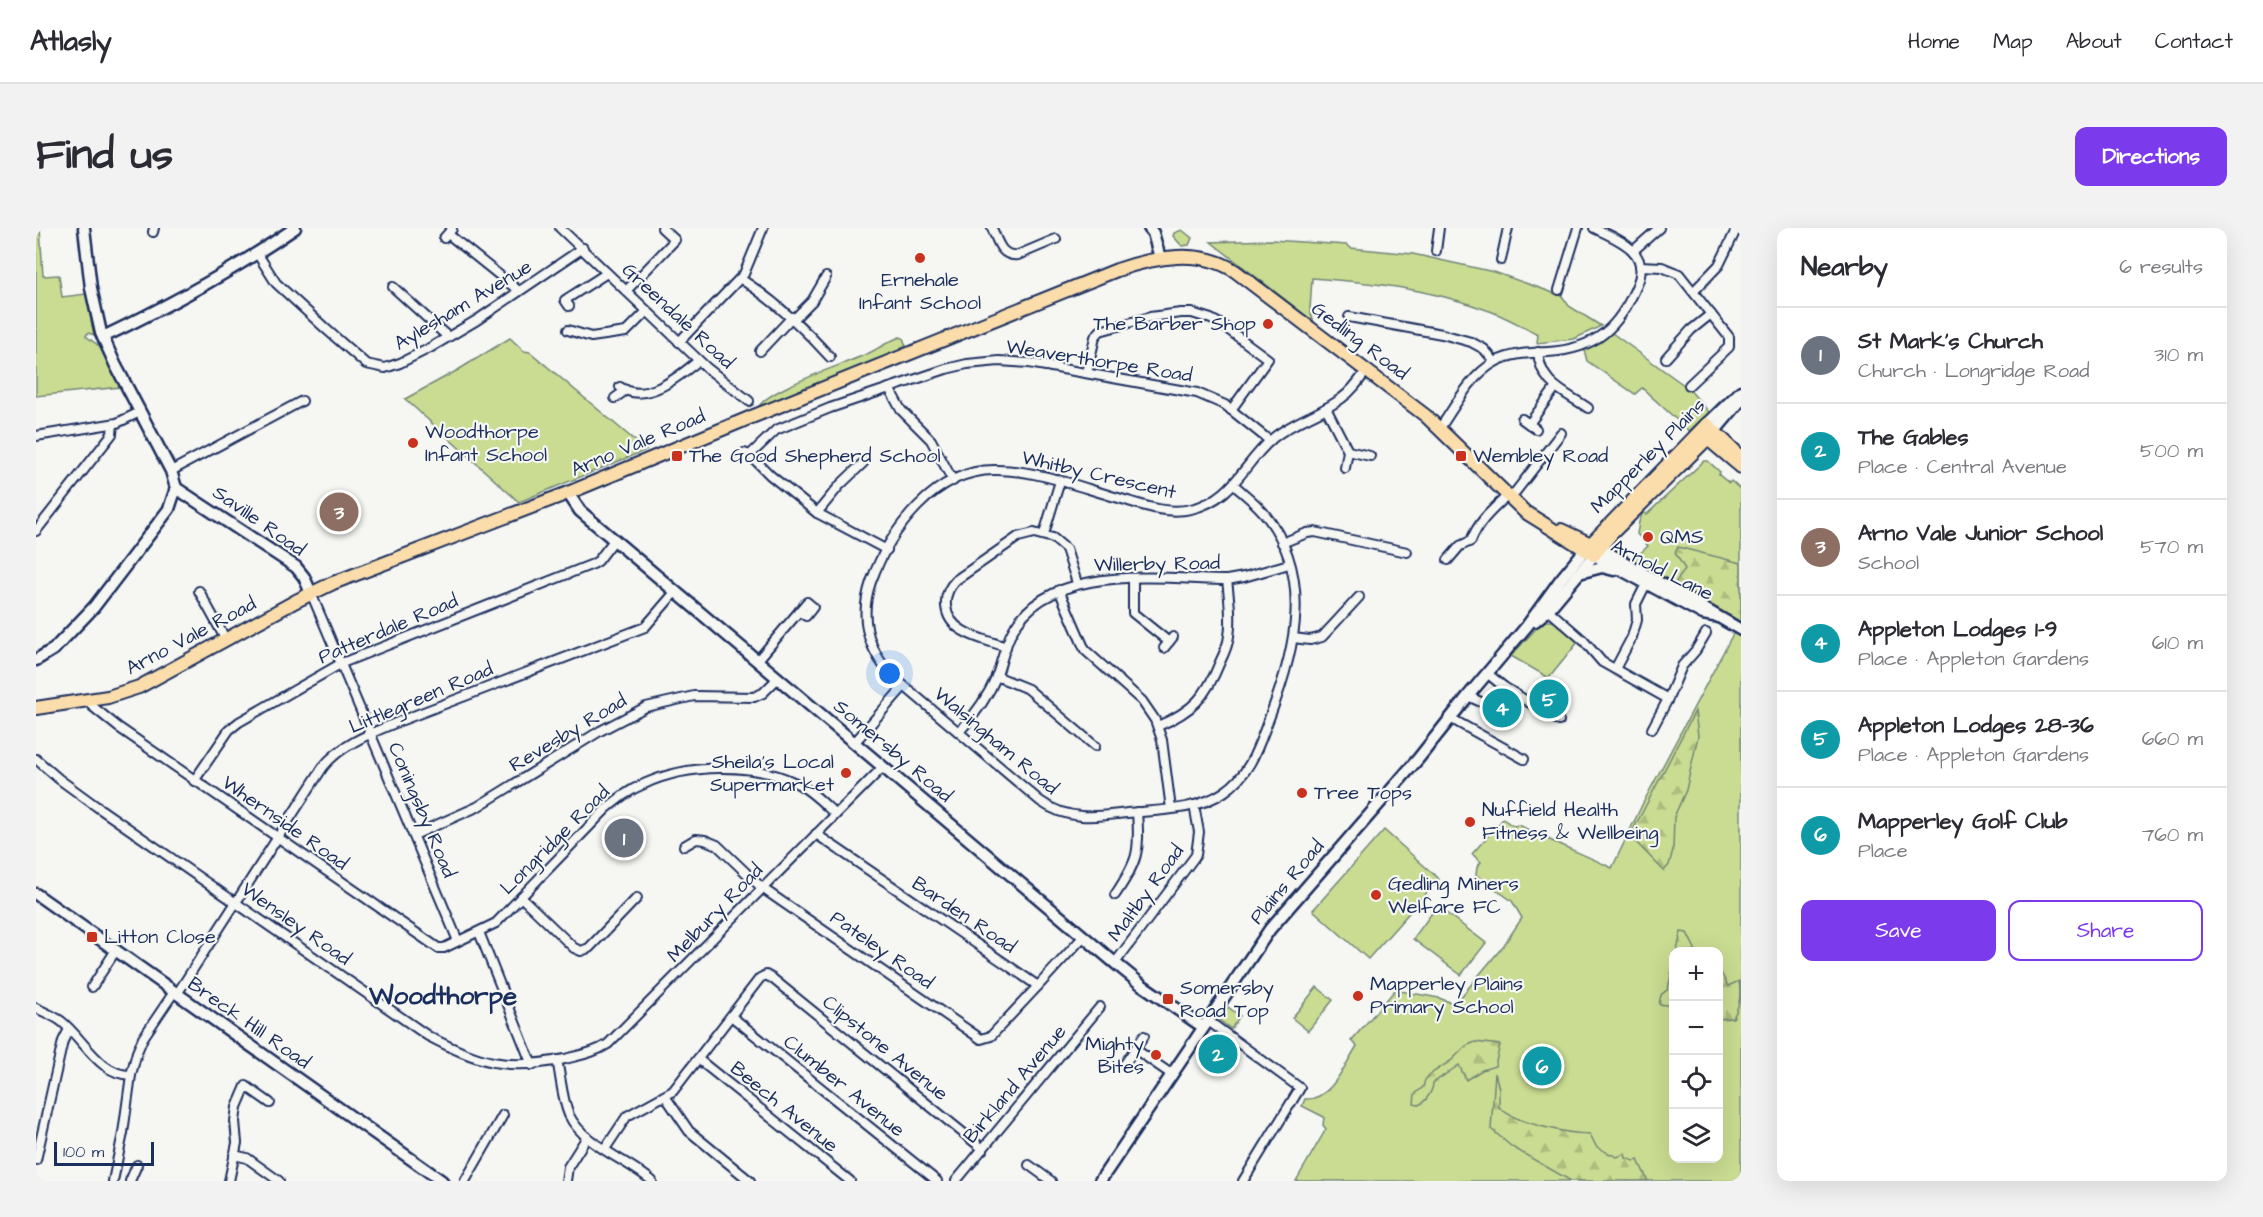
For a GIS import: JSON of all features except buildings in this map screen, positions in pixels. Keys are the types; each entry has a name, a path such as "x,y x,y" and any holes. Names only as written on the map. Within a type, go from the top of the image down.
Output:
{"main road":[{"name":"Gedling Road","path":"1157,259 1202,258 1226,266 1440,428 1509,498 1538,521 1577,536 1592,549"},
{"name":"Arno Vale Road","path":"36,708 91,700 139,687 311,593 568,494 1002,315 1117,270 1157,259"},
{"path":"1707,432 1741,457"},
{"path":"1707,432 1741,467"},
{"name":"Mapperley Plains","path":"1592,549 1707,432"}],"street":[{"path":"36,660 54,649 94,608 169,508 176,488 171,471 102,337 92,288 84,228"},
{"path":"102,337 134,322 257,253 295,228"},
{"name":"Greendale Road","path":"560,228 698,361 746,396"},
{"path":"662,228 684,246"},
{"path":"679,342 741,279 749,266 763,228"},
{"path":"992,228 1002,250 1012,256 1056,239"},
{"path":"1148,228 1147,234 1157,259"},
{"path":"1436,251 1441,242 1439,228"},
{"path":"1506,255 1508,228"},
{"path":"1564,286 1570,248 1578,228"},
{"path":"1440,428 1475,378 1495,362 1519,354 1575,348 1605,334 1623,313 1637,287 1640,266 1633,251 1625,243 1596,228"},
{"path":"1633,251 1659,228"},
{"path":"1694,291 1719,265 1737,228"},
{"path":"448,234 519,291"},
{"path":"626,291 675,240"},
{"name":"Aylesham Avenue","path":"257,253 276,283 369,366 385,368 400,363 448,337 583,248"},
{"path":"1640,266 1656,266 1671,270 1684,278 1734,338 1729,347 1698,382 1689,385"},
{"path":"569,306 565,300 607,273"},
{"path":"771,352 762,348 812,301 826,277"},
{"path":"741,279 793,318 830,357"},
{"path":"393,287 448,337"},
{"path":"819,288 827,292"},
{"path":"573,330 591,337 626,332 646,312"},
{"path":"1087,373 1095,337 1100,331 1150,317 1181,313 1197,314 1215,321 1268,359"},
{"path":"1671,355 1691,330 1712,314"},
{"path":"1349,317 1371,326 1442,334 1471,342 1484,349 1495,362"},
{"path":"1231,410 1275,350"},
{"path":"1538,352 1542,371 1556,387 1585,403"},
{"path":"615,398 623,389 642,392 664,386 698,361"},
{"name":"Weaverthorpe Road","path":"887,550 817,513 747,454 782,427 889,387 946,369 988,362 1023,362 1197,393 1212,398 1231,410 1270,441"},
{"name":"Whitby Crescent","path":"904,686 890,674 876,657 870,645 865,622 866,602 871,583 900,528 934,492 974,472 998,470 1060,481 1158,509 1176,511 1194,508 1211,502 1234,485 1270,441 1297,422 1347,395 1366,371"},
{"path":"889,387 901,410 931,440 953,481"},
{"path":"1529,424 1556,387"},
{"name":"Mapperley Plains","path":"1707,432 1741,391"},
{"name":"Mapperley Plains","path":"1707,432 1741,400"},
{"path":"171,471 302,401"},
{"path":"1326,408 1348,451 1345,468"},
{"path":"36,436 113,424 140,412"},
{"path":"36,531 112,434 113,424"},
{"path":"1448,561 1460,546 1471,541 1485,517 1509,498 1561,433"},
{"path":"1348,451 1370,456"},
{"path":"817,513 840,484 863,467"},
{"path":"1044,534 1060,481"},
{"name":"Walsingham Road","path":"904,686 1054,810 1085,817 1172,809 1194,805 1226,790 1249,767 1285,677 1293,638 1296,600 1282,543 1266,515 1234,485"},
{"name":"Saville Road","path":"176,488 296,567 304,577 311,593"},
{"name":"Somersby Road","path":"568,494 580,511 1115,963 1142,985 1205,1024"},
{"path":"1282,543 1315,532 1407,552"},
{"path":"1006,647 956,627 946,609 947,594 953,584 1018,537 1028,534 1044,534 1057,540 1066,549 1077,583"},
{"name":"Patterdale Road","path":"194,781 229,730 239,722 342,663 593,564 615,539"},
{"name":"Arnold Lane","path":"1592,549 1646,584 1703,614 1714,616 1741,630"},
{"name":"Arnold Lane","path":"1592,549 1707,609 1714,616"},
{"name":"Plains Road","path":"1100,1181 1270,928 1407,773 1527,626 1579,573 1592,549"},
{"name":"Plains Road","path":"1545,608 1592,549"},
{"name":"Willerby Road","path":"959,732 975,714 996,676 1010,634 1025,612 1040,599 1077,583 1133,579 1227,580 1289,564"},
{"path":"1579,573 1602,567 1626,572"},
{"path":"1133,579 1133,613 1168,642"},
{"path":"1158,726 1193,707 1206,693 1213,680 1229,636 1227,580"},
{"path":"1615,669 1632,637 1637,620 1636,604 1646,584"},
{"path":"1059,590 1085,650 1142,700 1158,726 1172,809"},
{"path":"199,591 226,640"},
{"name":"Littlegreen Road","path":"113,1181 123,1133 131,1075 136,1052 143,1038 237,902 331,758 372,733 645,627 676,591"},
{"name":"Coningsby Road","path":"311,593 458,941"},
{"path":"1293,638 1310,640 1322,637 1358,602"},
{"path":"1545,608 1583,640 1602,662 1668,699"},
{"path":"757,661 799,611"},
{"path":"1652,729 1682,666 1696,650 1706,633"},
{"path":"1487,673 1504,687 1559,721"},
{"path":"996,676 1028,689 1095,746"},
{"name":"Revesby Road","path":"414,835 477,807 600,731 640,710 686,697 754,697 763,693 778,678"},
{"path":"855,742 904,686"},
{"path":"1468,696 1485,704 1491,703 1504,687"},
{"name":"Whernside Road","path":"91,700 92,706 99,713 436,948 444,948 470,936"},
{"path":"1450,718 1524,759"},
{"name":"Wensley Road","path":"36,759 87,799 428,1036 488,1063 532,1065 557,1060"},
{"name":"Melbury Road","path":"557,1060 593,1052 608,1044 883,767"},
{"name":"Longridge Road","path":"470,936 494,925 616,800 643,784 662,777 717,770 769,774 787,779 805,788 835,814"},
{"name":"Maltby Road","path":"1115,963 1196,855 1199,832 1194,805"},
{"path":"1115,895 1130,872 1137,855 1139,842 1137,812"},
{"name":"Barden Road","path":"816,834 1038,986"},
{"name":"Pateley Road","path":"684,846 696,839 717,845 762,888 984,1039 991,1036 1038,986"},
{"name":"Breck Hill Road","path":"36,894 441,1181"},
{"path":"521,897 574,948 581,951 589,948 637,898"},
{"path":"479,932 532,1065"},
{"path":"1038,986 1084,936"},
{"path":"97,985 116,950"},
{"name":"Clipstone Avenue","path":"731,1016 760,978 766,975 983,1149"},
{"name":"Birkland Avenue","path":"956,1181 1100,1007"},
{"path":"36,1008 69,1029 107,1067 123,1075 131,1075"},
{"path":"605,1149 627,1116 673,1091 731,1016"},
{"name":"Clumber Avenue","path":"731,1016 937,1181"},
{"path":"1205,1024 1300,1088 1243,1181"},
{"path":"36,1160 63,1041 69,1029"},
{"path":"1124,1065 1144,1036"},
{"path":"1135,1049 1172,1074"},
{"name":"Beech Avenue","path":"698,1059 850,1181"},
{"path":"557,1060 570,1116 578,1129 605,1149 633,1165 652,1181"},
{"path":"229,1181 237,1143 235,1118 242,1084 270,1103"},
{"path":"665,1096 689,1131 746,1180"},
{"path":"465,1181 503,1115"},
{"path":"566,1181 568,1167 587,1137"},
{"path":"234,1155 247,1158 279,1181"},
{"path":"1029,1165 1051,1181"},
{"path":"130,1181 138,1170"}],"green space":[{"path":"36,228 40,228 43,276 59,275 62,297 86,294 94,335 88,333 86,336 99,346 120,387 36,396"},
{"path":"1182,230 1192,238 1189,245 1182,246 1173,236 1174,233"},
{"path":"1271,240 1347,245 1351,248 1413,254 1494,272 1562,296 1569,306 1601,326 1574,339 1537,343 1538,334 1498,314 1463,302 1400,288 1312,278 1310,310 1314,322 1211,242"},
{"path":"1612,333 1688,388 1709,412 1689,431 1642,388 1635,394 1587,361 1584,350 1601,342"},
{"path":"900,337 903,338 906,346 900,349 901,352 757,409 764,401 791,385 860,357"},
{"path":"510,338 524,351 530,352 646,450 519,502 405,399"},
{"path":"1704,461 1708,461 1720,472 1719,475 1729,483 1731,481 1741,490 1741,622 1631,562 1648,546 1637,534 1643,512 1647,514"},
{"path":"1678,547 1741,563 1741,622 1674,585 1685,569 1675,553"},
{"path":"1543,621 1553,621 1578,642 1549,678 1511,656"},
{"path":"1734,632 1741,636 1741,1181 1296,1181 1326,1129 1323,1125 1324,1117 1302,1106 1305,1099 1314,1098 1330,1088 1357,1046 1351,1041 1395,990 1439,998 1455,1004 1504,945 1522,918 1512,901 1476,875 1477,867 1481,862 1472,854 1503,819 1513,826 1519,825 1612,868 1642,805"},
{"path":"1695,711 1698,736 1686,790 1674,817 1673,850 1669,865 1664,871 1630,836"},
{"name":"Gedling Miners Welfare FC","path":"1384,830 1439,879 1368,959 1313,910"},
{"path":"1437,906 1486,943 1461,975 1413,939"},
{"path":"1681,932 1687,933 1694,947 1678,947"},
{"path":"1723,976 1728,986 1739,981 1739,1000 1733,1018 1723,1019"},
{"path":"1669,984 1669,1005 1659,1004 1661,995 1668,989"},
{"path":"1317,987 1333,1000 1308,1031 1292,1018"},
{"path":"1228,1007 1240,1016 1231,1029 1219,1020"},
{"path":"1475,1042 1500,1045 1495,1066 1482,1070 1466,1080 1459,1065 1433,1083 1430,1093 1423,1102 1418,1105 1414,1104 1415,1094 1423,1087 1429,1075 1452,1060 1466,1046"},
{"path":"1495,1073 1499,1089 1499,1107 1506,1113 1529,1123 1590,1134 1596,1146 1602,1150 1617,1157 1625,1154 1626,1158 1638,1160 1648,1181 1571,1181 1512,1147 1491,1129"}],"place":[{"name":"Ernehale Infant School","path":"920,258"},
{"name":"The Barber Shop","path":"1268,324"},
{"name":"Woodthorpe Infant School","path":"413,443"},
{"name":"The Good Shepherd School","path":"677,456"},
{"name":"Wembley Road","path":"1461,456"},
{"name":"Arno Vale Junior School","path":"339,512"},
{"name":"QMS","path":"1648,537"},
{"name":"Appleton Lodges 28-36","path":"1549,699"},
{"name":"Appleton Lodges 1-9","path":"1502,708"},
{"name":"Sheila's Local Supermarket","path":"846,773"},
{"name":"Tree Tops","path":"1302,793"},
{"name":"Nuffield Health Fitness & Wellbeing","path":"1470,822"},
{"name":"St Mark's Church","path":"624,838"},
{"name":"Gedling Miners Welfare FC","path":"1376,895"},
{"name":"Litton Close","path":"92,937"},
{"name":"Mapperley Plains Primary School","path":"1358,996"},
{"name":"Somersby Road Top","path":"1168,999"},
{"name":"The Gables","path":"1218,1054"},
{"name":"Mighty Bites","path":"1156,1055"},
{"name":"Mapperley Golf Club","path":"1542,1066"}],"district":[{"name":"Woodthorpe","path":"443,996"}]}
